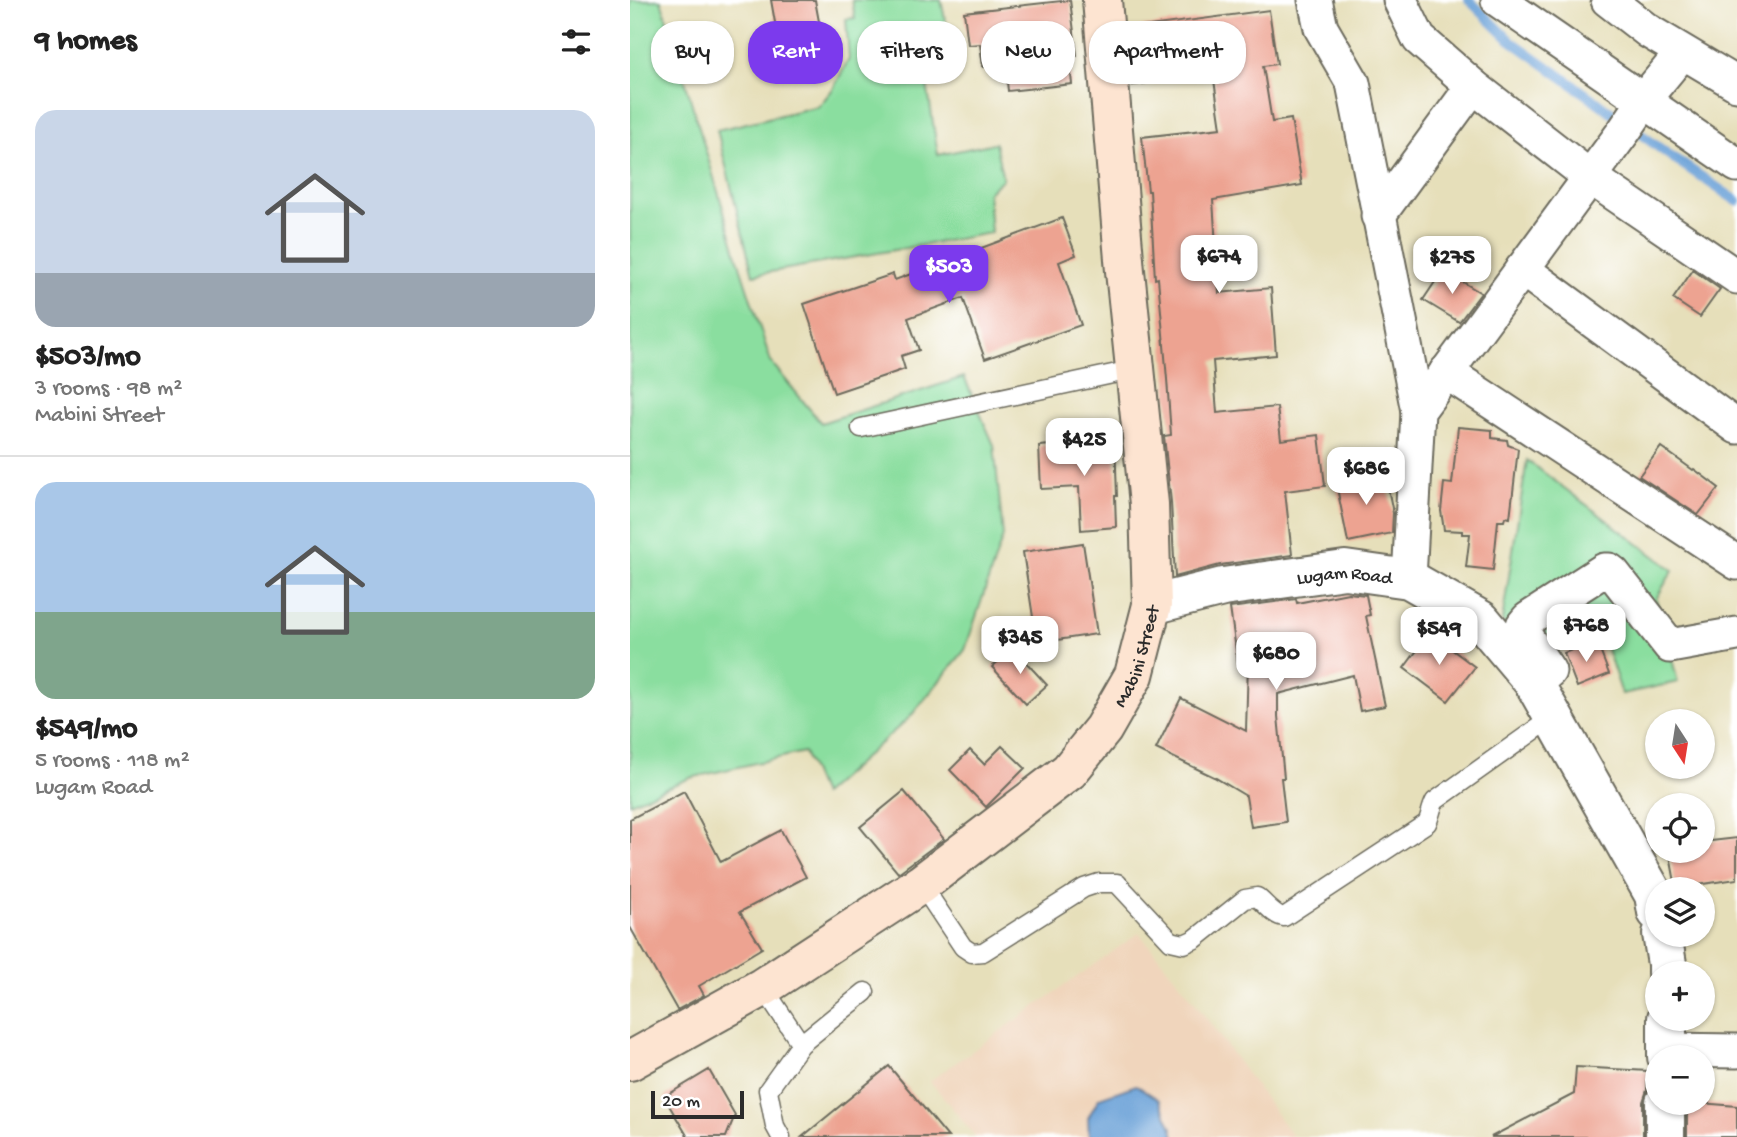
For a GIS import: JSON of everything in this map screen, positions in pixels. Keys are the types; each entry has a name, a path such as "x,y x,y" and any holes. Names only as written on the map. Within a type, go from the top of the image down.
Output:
{"main road":[{"name":"Mabini Street","path":"630,1061 763,987 921,884 1069,771 1103,729 1134,675 1152,605 1149,504 1125,271 1102,0"}],"street":[{"path":"1315,0 1321,28 1353,83 1418,411 1409,579"},
{"path":"1401,0 1419,39 1473,86 1590,177 1737,277"},
{"path":"1498,0 1634,116 1737,165"},
{"path":"1608,0 1650,15 1682,53 1737,84"},
{"path":"1418,411 1682,53"},
{"path":"1378,216 1473,86"},
{"path":"1522,269 1737,427"},
{"path":"1446,372 1737,563"},
{"name":"Lugam Road","path":"1152,605 1223,587 1345,570 1409,579 1481,620 1534,683 1645,879"},
{"path":"1534,683 1549,671 1522,631 1523,625 1604,570 1614,573 1670,646 1737,634"},
{"path":"1667,1042 1737,1051"},
{"path":"1665,1115 1665,1137"}],"lane":[{"path":"860,428 1136,369"},
{"path":"921,884 963,947 972,953 983,953 1084,888 1099,883 1117,883 1171,941 1184,944 1195,939 1245,899 1257,897 1279,917 1284,917 1426,823 1435,801 1553,717"},
{"path":"763,987 801,1044"},
{"path":"781,1137 775,1126 768,1090 801,1044 865,992"}],"shaded area":[{"path":"1139,933 1191,997 1293,1137 976,1137 930,1081"}],"green space":[{"path":"630,0 661,0 667,21 651,21 651,84 686,84 771,362 821,423 964,377 994,445 1003,536 965,650 910,717 822,795 804,752 690,778 630,803"},
{"path":"852,0 941,0 945,21 857,21 857,84 927,84 938,155 995,143 1003,179 988,192 991,233 753,275 717,130 819,106 836,84 843,84 843,70 849,59 846,19 855,18"},
{"path":"1527,460 1673,570 1656,599 1678,682 1622,694 1602,634 1539,657 1502,621"}],"water":[{"path":"1136,1085 1159,1100 1174,1137 1089,1137 1088,1118 1099,1098"}],"building":[{"path":"771,0 815,0 819,21 775,21"},
{"path":"1070,0 1073,21 981,21 981,52 980,44 968,45 964,12"},
{"path":"1269,10 1277,64 1263,66 1272,122 1291,119 1302,185 1213,200 1219,293 1271,288 1276,355 1213,361 1217,413 1277,407 1281,440 1319,435 1325,486 1285,491 1292,555 1220,565 1175,577 1164,436 1171,435 1167,379 1158,278 1155,279 1150,191 1142,137 1221,128 1215,84 1246,84 1246,21 1186,21"},
{"path":"1007,84 1072,84 1008,91"},
{"path":"1062,218 1076,255 1059,262 1081,325 985,359 963,298 908,318 919,350 901,356 905,369 834,393 804,304 893,274 895,280"},
{"path":"1443,270 1481,293 1459,322 1423,300"},
{"path":"1693,270 1720,289 1700,317 1673,299"},
{"path":"1458,427 1492,430 1492,438 1507,440 1508,445 1518,449 1510,518 1505,517 1504,521 1498,521 1493,570 1466,567 1470,534 1444,530 1441,511 1444,483 1452,484"},
{"path":"1115,440 1116,527 1081,530 1079,487 1041,489 1039,446"},
{"path":"1661,447 1719,488 1698,515 1639,476"},
{"path":"1385,473 1393,513 1392,533 1348,542 1336,483"},
{"path":"1083,543 1097,634 1037,643 1023,552"},
{"path":"1348,593 1366,595 1370,615 1366,616 1385,706 1360,711 1353,675 1278,694 1284,778 1281,778 1286,822 1251,827 1246,796 1156,749 1181,698 1246,731 1248,662 1238,664 1230,608 1296,599 1297,603"},
{"path":"1430,633 1475,667 1448,701 1404,668"},
{"path":"1596,640 1609,674 1577,687 1564,653"},
{"path":"1013,648 1047,685 1026,704 992,667"},
{"path":"1002,746 1025,768 986,807 950,770 970,750 984,764"},
{"path":"684,791 721,862 781,830 806,877 740,912 762,948 699,986 704,995 677,1010 630,927 630,819"},
{"path":"904,791 944,839 898,873 860,827"},
{"path":"1737,838 1737,879 1715,882 1715,877 1674,877 1671,863 1715,863 1715,841"},
{"path":"889,1066 948,1137 802,1137"},
{"path":"1576,1067 1645,1071 1643,1137 1491,1137 1574,1094"},
{"path":"709,1070 735,1115 726,1137 688,1137 664,1097"},
{"path":"1715,1104 1737,1106 1737,1137 1687,1137 1687,1115 1715,1115"}],"waterway":[{"path":"1469,0 1510,40 1737,201"}]}
